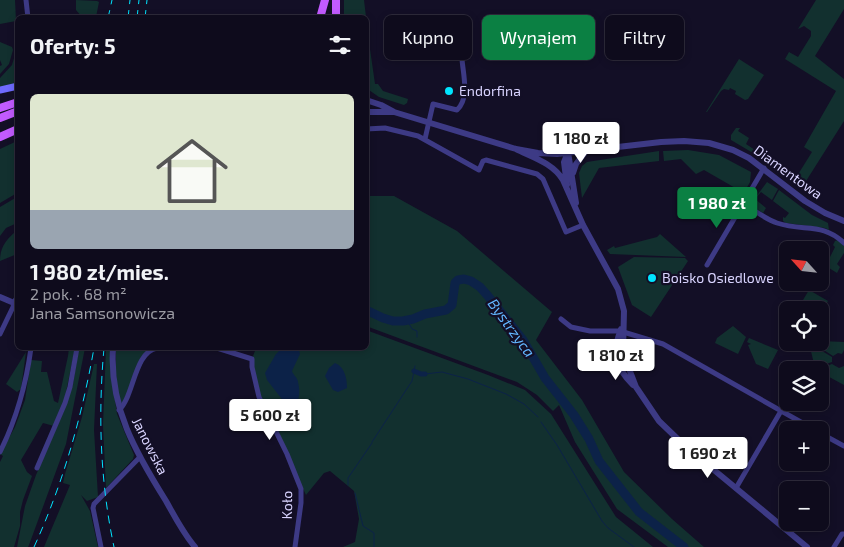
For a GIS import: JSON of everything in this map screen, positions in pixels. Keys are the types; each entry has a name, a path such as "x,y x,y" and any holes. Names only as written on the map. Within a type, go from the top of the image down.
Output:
{"main road":[{"path":"321,15 325,0"},
{"path":"336,0 336,15"},
{"path":"0,90 15,87"},
{"path":"2,107 15,103"},
{"path":"0,137 15,130"}],"street":[{"path":"26,0 28,15"},
{"path":"424,139 433,104 457,110 460,108 465,94 462,60"},
{"name":"Diamentowa","path":"369,100 394,112 516,149 546,154 667,142 701,142 720,146 741,154 764,168 810,204 844,221"},
{"name":"Diamentowa","path":"369,112 394,112"},
{"path":"369,129 395,129 424,139 478,170 483,161 486,160 540,176 566,232 583,225"},
{"path":"516,149 552,168 561,177 583,225 616,283 623,306 622,330 615,352 616,362 622,372 667,430 808,547"},
{"path":"573,179 576,164 588,150"},
{"path":"568,152 564,162 568,191"},
{"path":"568,152 577,213"},
{"path":"707,265 764,168"},
{"path":"743,203 772,221 796,227 824,229 832,232 844,243"},
{"path":"0,297 15,304"},
{"path":"0,334 15,306"},
{"path":"562,319 571,327 590,331 622,330 652,339 668,346 779,410"},
{"path":"0,452 13,426 22,397 31,350"},
{"path":"37,468 65,404 77,350"},
{"name":"Janowska","path":"113,350 114,377 119,410 140,457 183,532 194,547"},
{"path":"119,410 125,404 134,376 146,354 154,350"},
{"name":"Koło","path":"223,350 252,359 259,397 287,454 301,489 295,547"},
{"path":"736,488 781,411 799,421"},
{"path":"829,438 844,446"},
{"path":"102,547 93,508 94,504 140,457"},
{"path":"834,547 842,534 844,534"}],"green space":[{"path":"0,0 15,0 15,21 0,24"},
{"path":"76,0 99,2 96,15 80,15 76,10"},
{"path":"344,0 364,0 366,15 344,15"},
{"path":"816,0 844,0 844,9 815,56 844,79 844,121 801,189 777,169 775,161 797,176 812,152 804,147 836,91 785,59 789,52 798,57 811,36 811,31 804,26 798,29"},
{"path":"0,42 12,47 13,50 9,64 0,74 0,66 2,65 0,60"},
{"path":"369,42 375,84 378,84 383,91 408,99 404,105 379,97 369,90"},
{"path":"15,55 15,83 0,87 0,78 12,65"},
{"path":"739,59 764,75 748,99 745,100 735,94 736,91 730,88 729,90 724,89 706,112"},
{"path":"736,128 740,128 738,131 749,138 746,144 764,156 765,160 731,140 731,135"},
{"path":"15,142 15,194 0,203 0,149"},
{"path":"688,150 719,155 751,172 750,182 744,193 704,170 696,174 681,159 664,161 663,151"},
{"path":"659,151 659,161 599,168 582,198 579,173 582,166 587,162"},
{"path":"767,182 778,189 772,200 761,192 755,199 766,208 763,213 750,205"},
{"path":"779,190 812,215 828,223 829,230 783,221 783,217 785,218 789,213 773,201"},
{"path":"369,196 394,196 457,231 552,312 536,340 582,400 624,472 704,547 668,547 617,509 575,442 559,405 553,411 537,395 517,382 369,327"},
{"path":"15,198 15,224 6,228 0,236 0,207"},
{"path":"15,232 15,255 0,261 4,244"},
{"path":"660,234 686,257 610,254 607,250 614,246 615,248 657,237"},
{"path":"838,240 844,246 844,253 837,264 840,267 837,273 829,268 829,259 835,247 833,245"},
{"path":"634,257 685,258 688,261 651,317 632,305 618,267"},
{"path":"808,291 811,291 828,301 802,301"},
{"path":"733,326 746,337 738,354 715,343 717,338"},
{"path":"369,331 525,390 551,414 616,517 653,547 343,547 355,542 359,519 354,491 330,471 324,473 306,495 259,397 252,359 255,350 369,350"},
{"path":"749,338 778,350 768,369 756,364 748,345 751,344 747,342"},
{"path":"829,341 844,342 842,354 838,353 833,356 825,351 829,351"},
{"path":"69,350 75,350 64,402 54,426 43,423 21,460 27,472 32,476 23,500 20,512 20,526 14,547 0,547 0,462 3,456 0,454 15,427 25,400 31,360 42,361 41,372 47,372 54,401 58,403"},
{"path":"79,350 85,350 66,444 29,545 28,547 17,547 25,506 73,384"},
{"path":"106,350 111,350 111,372 117,414 134,455 133,459 106,488 103,425"},
{"path":"116,350 150,351 123,405 119,402"},
{"path":"811,351 822,351 832,357 832,362 829,363 829,361 813,361"},
{"path":"26,352 21,389 17,392 6,384"},
{"path":"94,364 97,364 94,430 98,497 87,501 81,495 90,511 98,547 44,547 70,485 63,483 82,417"},
{"path":"832,364 839,368 844,366 844,385 829,377 829,365"}],"water":[{"path":"280,350 299,350 300,354 292,371 298,381 298,399 289,413 281,398 267,380 265,373"},
{"path":"335,363 343,370 347,381 347,388 338,392 333,390 325,376 329,368"}],"waterway":[{"name":"Bystrzyca","path":"369,311 393,321 413,319 425,314 446,310 452,305 455,283 458,280 471,281 480,287 523,340 545,378 574,415 589,439 599,461 639,512 684,547"},
{"path":"407,320 412,329 417,331 417,337"},
{"path":"372,442 412,381 415,366"},
{"path":"414,371 425,374"},
{"path":"425,374 442,372 468,379 506,394 524,404 538,417"},
{"path":"541,422 557,445 602,521 608,528 634,547"},
{"path":"348,485 348,478 372,443"},
{"path":"355,493 363,526 374,533 374,547"}],"railway":[{"path":"109,15 112,0"},
{"path":"128,15 130,0"},
{"path":"137,15 139,0"},
{"path":"145,15 147,0"},
{"path":"34,547 63,474 84,399 94,350"},
{"path":"104,350 101,398 103,472 114,547"}],"place":[{"name":"Endorfina","path":"449,91"},
{"name":"Boisko Osiedlowe","path":"652,278"}]}
